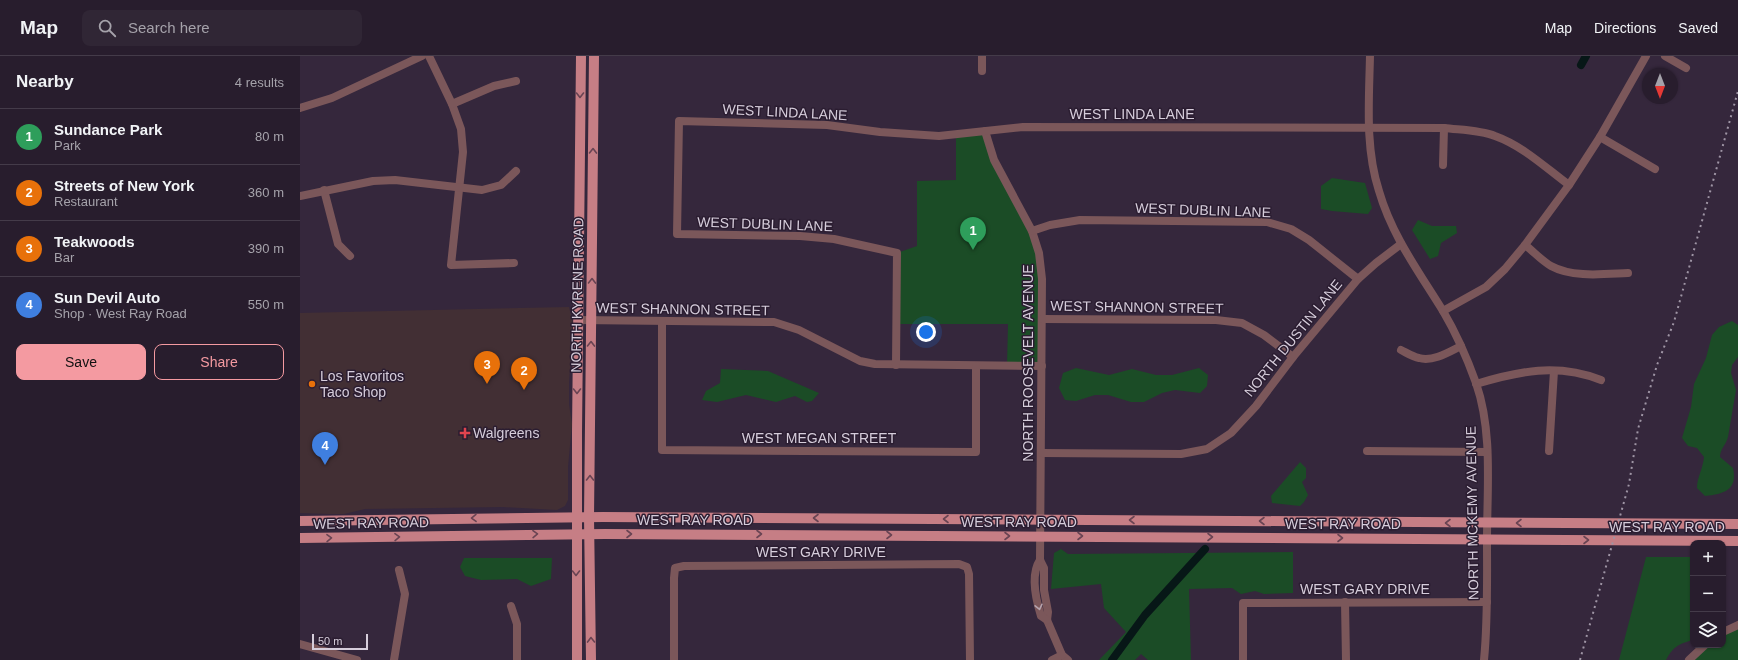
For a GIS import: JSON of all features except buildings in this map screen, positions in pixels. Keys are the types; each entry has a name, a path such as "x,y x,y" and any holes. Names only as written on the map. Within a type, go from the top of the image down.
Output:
{"main road":[{"name":"NORTH KYRENE ROAD","path":"577,660 576,517 581,56"},
{"name":"NORTH KYRENE ROAD","path":"591,660 590,517 594,56"},
{"name":"WEST RAY ROAD","path":"300,521 590,517 1738,524"},
{"name":"WEST RAY ROAD","path":"300,538 590,534 1738,541"}],"street":[{"path":"300,108 332,98 422,56"},
{"path":"429,56 452,104 461,129 463,152 451,265 514,263"},
{"path":"982,56 982,71"},
{"name":"NORTH MCKEMY AVENUE","path":"1370,56 1369,129 1374,170 1379,192 1401,244 1443,311 1461,346 1476,384 1484,418 1487,452 1487,539 1484,660"},
{"path":"1443,311 1486,287 1505,269 1569,185 1600,137 1646,56"},
{"path":"1664,56 1686,68"},
{"path":"452,104 494,86 516,81"},
{"name":"WEST LINDA LANE","path":"678,234 679,121 827,125 880,132 939,136 1023,127 1444,128 1467,130 1495,136 1522,150 1569,185"},
{"path":"1443,165 1444,128"},
{"name":"NORTH ROOSEVELT AVENUE","path":"985,131 994,160 1032,231 1039,253 1042,279 1042,452 1040,560 1044,568 1044,590 1048,612 1047,620 1065,658"},
{"path":"1600,137 1655,169"},
{"path":"300,196 374,181 395,180 482,190 501,185 516,171"},
{"path":"324,190 338,244 350,256"},
{"name":"WEST DUBLIN LANE","path":"1032,231 1050,225 1080,220 1267,222 1291,229 1309,240 1358,279"},
{"name":"WEST DUBLIN LANE","path":"678,234 800,236 834,239 897,253 896,365"},
{"name":"NORTH DUSTIN LANE","path":"1042,452 1180,454 1207,449 1231,433 1256,406 1293,357 1358,279 1376,262 1401,244"},
{"path":"1524,245 1552,266 1572,272 1595,274 1628,273"},
{"name":"WEST SHANNON STREET","path":"1042,319 1216,320 1242,323 1264,335 1293,357"},
{"name":"WEST SHANNON STREET","path":"578,320 774,322 799,330 860,361 875,364 1042,366"},
{"name":"WEST MEGAN STREET","path":"662,321 662,450 976,452 976,366"},
{"path":"1402,350 1419,358 1430,358 1439,356 1461,346"},
{"path":"1549,451 1554,371"},
{"path":"1476,384 1516,372 1554,371 1587,375 1601,380"},
{"path":"1367,451 1487,452"},
{"name":"WEST GARY DRIVE","path":"674,660 675,568 684,566 959,564 967,567 969,574 970,660"},
{"path":"394,660 405,594 399,570"},
{"path":"1345,602 1346,660"},
{"name":"WEST GARY DRIVE","path":"1243,660 1243,603 1486,602"},
{"path":"511,606 517,624 517,660"},
{"path":"1726,631 1738,625"},
{"path":"300,644 357,660"},
{"path":"1689,660 1702,648"},
{"path":"1052,660 1065,658"}],"shaded area":[{"path":"569,307 573,323 569,383 569,404 572,424 568,467 568,500 565,506 557,510 503,507 365,509 344,514 300,513 300,313"}],"green space":[{"path":"985,131 1039,253 1042,366 1007,366 1008,324 896,324 897,253 917,246 917,181 956,180 956,134"},
{"path":"1332,178 1365,183 1372,208 1368,214 1321,209 1321,186"},
{"path":"1418,220 1432,226 1456,226 1457,233 1441,243 1438,256 1430,259 1412,230"},
{"path":"1732,321 1738,325 1738,357 1732,365 1731,373 1736,390 1728,437 1720,457 1733,468 1734,475 1731,486 1728,490 1718,494 1705,496 1697,488 1704,457 1697,448 1688,446 1682,438 1691,407 1694,384 1706,358 1712,335 1719,327"},
{"path":"1076,368 1109,375 1132,369 1156,375 1172,375 1199,368 1208,375 1207,386 1200,393 1175,390 1162,393 1144,402 1131,402 1108,395 1095,395 1076,401 1065,400 1059,388 1063,373"},
{"path":"721,369 768,371 819,393 812,401 807,402 795,396 776,402 746,395 717,402 702,400 706,391 720,383"},
{"path":"1300,462 1306,468 1306,478 1302,482 1308,495 1304,502 1300,506 1272,503 1271,496"},
{"path":"1061,549 1068,554 1293,552 1293,593 1264,594 1255,591 1241,594 1232,588 1189,589 1191,660 1148,660 1141,654 1135,660 1099,660 1126,632 1104,608 1101,584 1051,589 1054,553"},
{"path":"1646,557 1690,557 1690,641 1676,647 1666,660 1619,660"},
{"path":"464,558 552,558 551,579 531,586 517,579 481,580 465,576 460,567"},
{"path":"1738,625 1738,660 1689,660 1702,648 1726,648 1726,631"}],"waterway":[{"path":"1581,65 1586,56"},
{"path":"1112,660 1145,615 1205,549"}],"railway":[{"path":"1580,660 1629,484 1638,429 1657,365 1674,322 1738,91"}],"place":[{"name":"Sundance Park","path":"973,250"},
{"name":"Los Favoritos Taco Shop","path":"312,384"},
{"name":"Teakwoods","path":"487,384"},
{"name":"Streets of New York","path":"524,390"},
{"name":"Walgreens","path":"465,433"},
{"name":"Sun Devil Auto","path":"325,465"}]}
